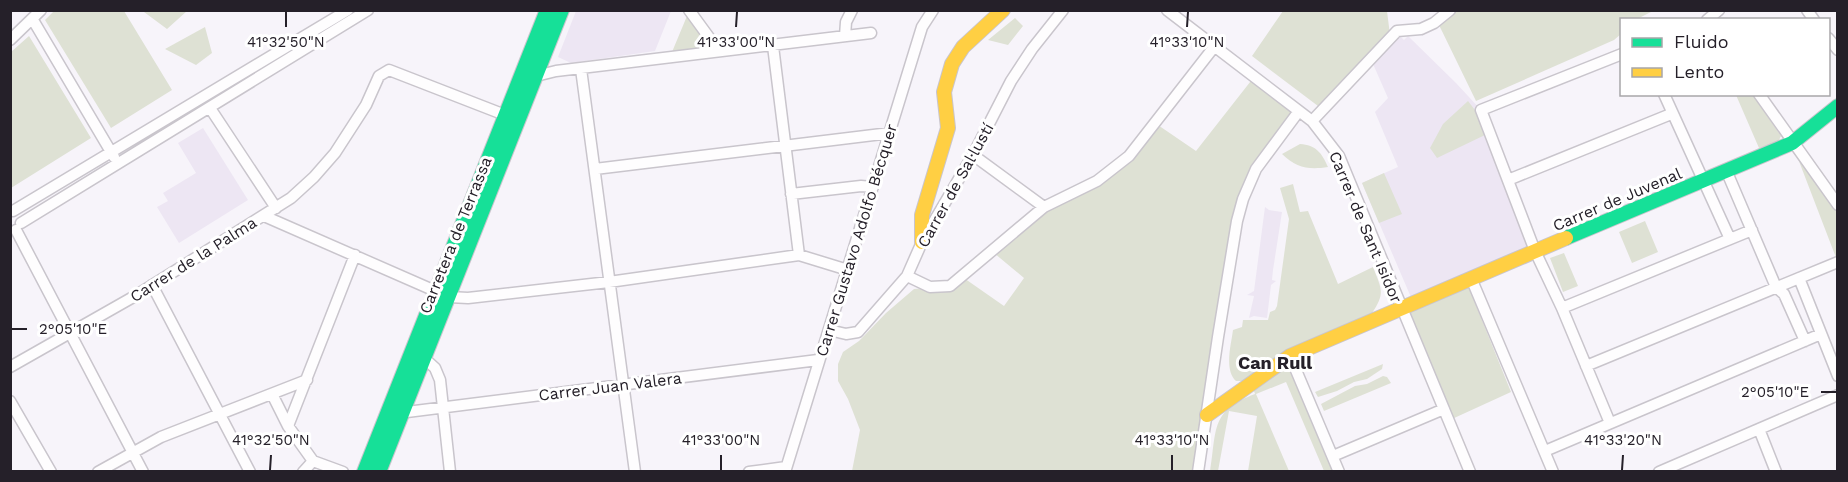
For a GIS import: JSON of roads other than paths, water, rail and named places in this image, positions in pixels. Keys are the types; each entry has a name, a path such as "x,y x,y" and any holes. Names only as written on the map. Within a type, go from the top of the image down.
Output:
{"main road":[{"name":"Carretera de Terrassa","path":"379,471 424,358 456,240 546,10"},
{"name":"Carretera de Terrassa","path":"364,471 536,76 562,10"},
{"path":"922,242 922,215 948,128 944,92 952,64 963,47 1003,10"},
{"name":"Carrer de Juvenal","path":"1207,415 1290,356 1792,143 1838,106"}],"street":[{"path":"10,40 41,10"},
{"path":"16,228 114,158 346,14 368,10"},
{"name":"Carrer Gustavo Adolfo Bécquer","path":"785,469 922,27 933,10"},
{"name":"Carrer de Sal·lustí","path":"829,330 846,334 858,332 907,276 922,242 973,155 1011,81 1032,49 1063,10"},
{"name":"Carrer de Sant Isidor","path":"1167,10 1312,121 1339,156 1470,471"},
{"path":"1312,121 1397,31 1421,29 1450,10"},
{"path":"845,36 850,11"},
{"path":"693,12 719,51"},
{"path":"143,471 16,228 19,216 12,211 210,108 346,14"},
{"path":"33,20 114,158"},
{"path":"536,76 556,71 872,33"},
{"path":"773,46 799,255"},
{"path":"907,276 930,287 950,286 1044,207 1097,181 1129,156 1214,47"},
{"path":"544,55 556,71"},
{"path":"1610,423 1562,308 1535,251 1481,110 1620,55"},
{"path":"581,69 635,471"},
{"path":"264,216 291,198 335,153 366,105 379,76 389,70 505,115"},
{"path":"1665,96 1730,239"},
{"path":"1759,96 1838,205"},
{"path":"210,108 276,208"},
{"path":"1198,471 1237,221 1243,199 1256,169 1299,111"},
{"path":"1508,180 1671,114"},
{"path":"595,169 890,134"},
{"path":"973,155 1044,207"},
{"path":"1726,170 1776,286 1784,294 1805,341"},
{"path":"791,195 861,186 873,187"},
{"name":"Carrer de la Palma","path":"10,367 152,285 264,216 442,294"},
{"path":"1562,308 1752,230"},
{"path":"288,426 355,255"},
{"path":"442,294 468,298 609,282 799,255 848,270"},
{"path":"1586,366 1838,262"},
{"path":"1470,278 1553,471"},
{"path":"1799,278 1838,376"},
{"path":"152,285 250,471"},
{"path":"1545,451 1821,334"},
{"path":"1290,356 1339,471"},
{"path":"424,358 435,368 440,380 450,471"},
{"name":"Carrer Juan Valera","path":"387,414 818,360"},
{"path":"98,471 161,437 307,380"},
{"path":"272,394 288,426 313,461 343,471"},
{"path":"1659,471 1838,395"},
{"path":"10,401 51,471"},
{"path":"1333,456 1444,409"},
{"path":"1759,429 1776,471"},
{"path":"303,471 313,461"},
{"path":"749,471 785,469"}],"district":[{"name":"Can Rull","path":"1275,363"}]}
